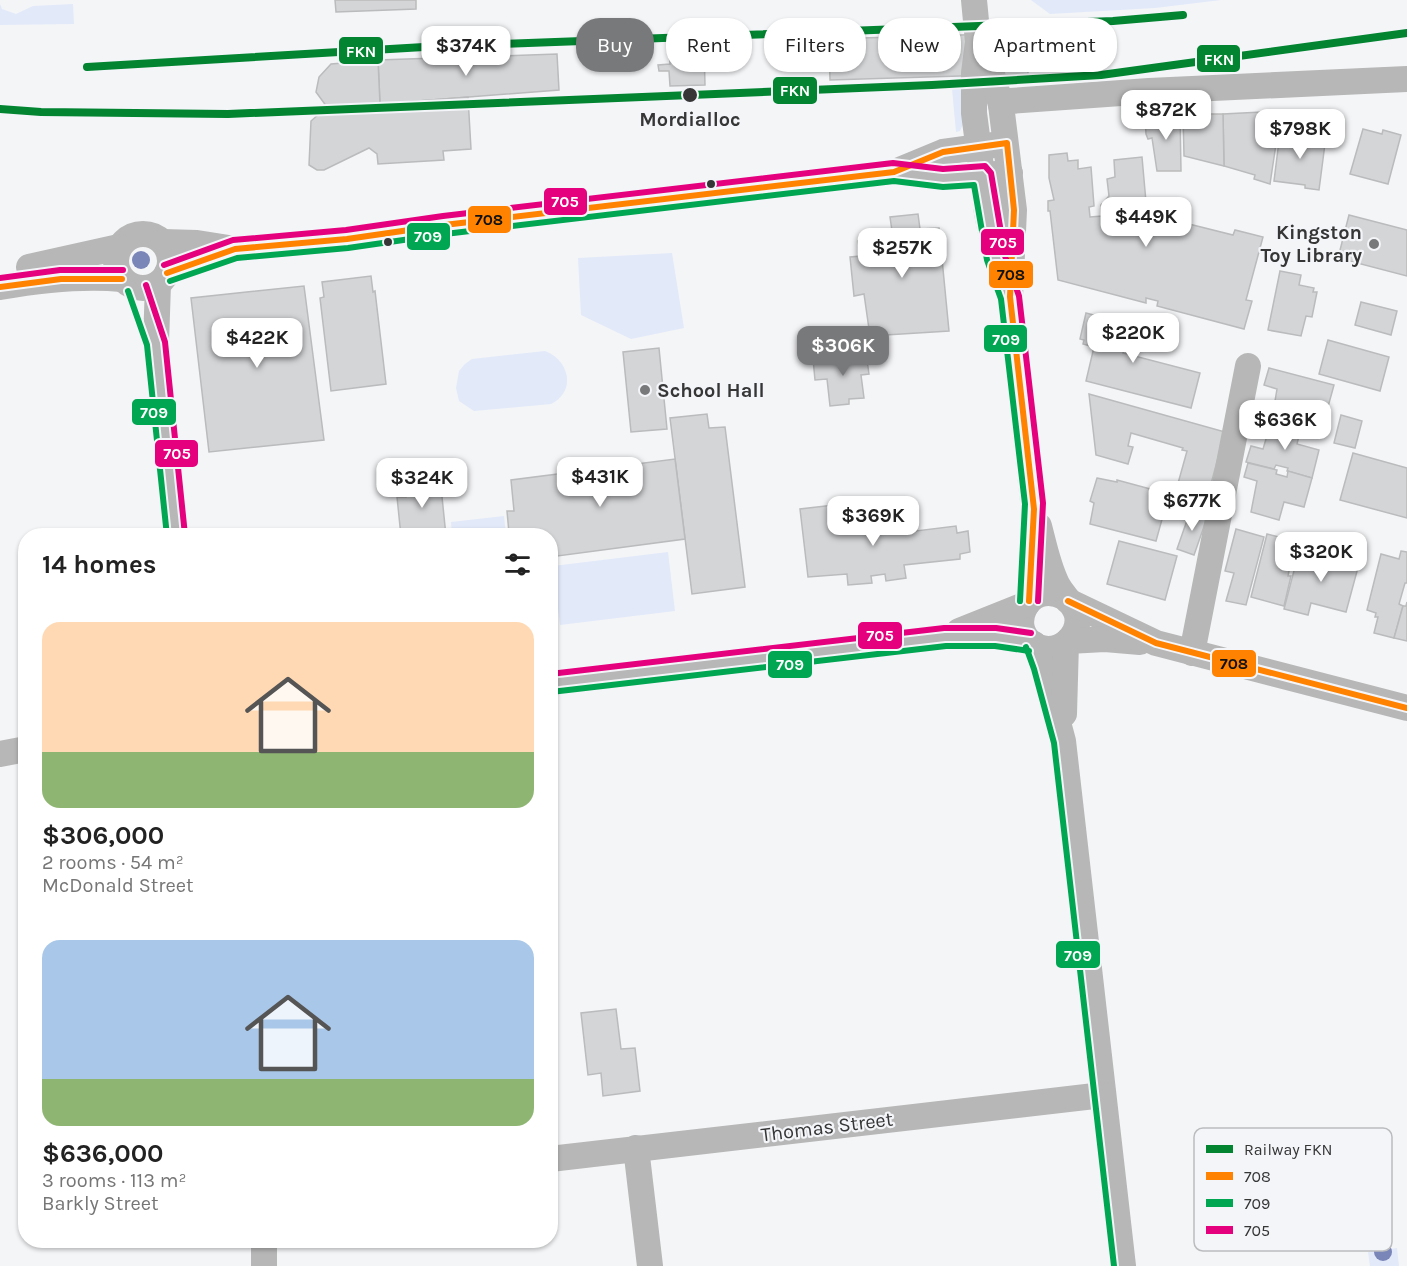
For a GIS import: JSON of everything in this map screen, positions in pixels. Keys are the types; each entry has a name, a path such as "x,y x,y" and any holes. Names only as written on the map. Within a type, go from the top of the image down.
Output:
{"street":[{"path":"974,0 976,18"},
{"path":"974,72 974,112 987,213 996,258 1010,297"},
{"path":"991,72 1002,105 1014,210 1010,297 1034,509 1054,579 1075,610 1077,621 1075,632 1067,642 1063,741"},
{"path":"1002,105 1010,102 1137,92 1407,79"},
{"path":"894,172 943,152 1006,143"},
{"path":"0,272 50,264 119,247 132,236 140,234 148,234 163,242 197,243 235,249 347,239 444,225 894,172 943,178 1010,173"},
{"path":"146,281 170,257 163,242"},
{"path":"119,247 115,264 146,281"},
{"path":"0,287 36,281 98,277 146,281 235,249"},
{"path":"146,281 156,343 175,528"},
{"path":"1192,653 1248,366"},
{"path":"1034,509 1028,602 1022,615 1022,626 1043,666 1063,741 1123,1266"},
{"path":"945,637 1044,593 1055,593 1156,643 1407,708"},
{"path":"558,682 945,637 996,637 1032,643 1048,649 1067,642 1105,639 1156,643"},
{"path":"0,754 18,750"},
{"name":"Thomas Street","path":"558,1158 1103,1095"},
{"path":"636,1148 650,1266"},
{"path":"264,1248 264,1266"}],"shaded area":[{"path":"1031,0 1221,0 1155,8 1050,14"},
{"path":"0,4 2,9 16,14 33,6 73,4 74,24 0,25"},
{"path":"961,77 965,120 960,131 956,132 951,78"},
{"path":"672,253 684,328 631,339 581,315 578,258"},
{"path":"545,351 560,361 567,376 564,392 551,404 474,411 459,401 456,388 459,371 472,359"},
{"path":"504,516 505,528 451,528 451,522"},
{"path":"668,552 675,611 560,625 558,565"},
{"path":"1397,1248 1399,1266 1370,1266 1368,1252 1392,1251 1392,1249"}],"building":[{"path":"335,0 416,0 416,9 336,12"},
{"path":"961,35 973,35 973,72 1028,72 1028,74 830,80 830,72 866,72 866,38 878,38 878,72 961,72"},
{"path":"557,54 559,90 380,104 378,60"},
{"path":"378,60 380,104 468,97 471,149 443,151 444,160 378,164 377,154 369,148 324,170 317,170 309,165 311,121 327,107 316,92 319,77 331,64"},
{"path":"666,64 666,71 659,71 658,65"},
{"path":"669,72 705,72 705,85 670,86"},
{"path":"1281,111 1270,184 1254,179 1255,175 1224,166 1223,114"},
{"path":"1183,114 1223,114 1224,166 1184,156"},
{"path":"1180,115 1181,171 1157,171 1152,138 1148,139 1146,134 1145,117"},
{"path":"1363,129 1382,134 1383,130 1401,135 1388,184 1350,174"},
{"path":"1280,133 1326,136 1319,190 1305,188 1305,185 1274,181"},
{"path":"1067,153 1068,161 1078,160 1078,169 1091,167 1094,206 1089,207 1090,217 1102,216 1101,205 1109,196 1107,179 1115,177 1114,160 1142,157 1146,202 1140,202 1141,212 1233,235 1235,230 1263,237 1246,300 1252,301 1244,329 1157,306 1158,301 1146,298 1146,303 1058,280 1050,211 1048,211 1048,201 1054,200 1049,178 1049,155"},
{"path":"918,214 920,229 939,228 949,331 870,336 864,294 854,296 850,257 861,256 858,241 869,240 868,233 892,231 890,217"},
{"name":"Kingston Toy Library","path":"1349,215 1407,230 1407,276 1338,258"},
{"path":"1280,271 1301,275 1299,285 1314,288 1313,292 1317,292 1312,317 1306,316 1301,336 1268,330"},
{"path":"371,276 373,292 375,291 386,384 331,391 320,298 324,297 322,282"},
{"path":"304,286 324,440 209,452 191,298"},
{"path":"1361,302 1397,311 1391,335 1355,325"},
{"path":"1086,313 1144,328 1138,350 1125,347 1123,353 1200,373 1191,408 1086,381 1094,347 1083,344 1084,340 1080,339"},
{"path":"1328,340 1389,357 1380,391 1319,374"},
{"name":"School Hall","path":"659,348 667,429 631,432 623,352"},
{"path":"866,353 869,374 861,375 864,398 849,399 849,404 830,406 827,379 815,380 813,359"},
{"path":"1269,368 1334,385 1326,414 1303,408 1299,426 1272,419 1277,389 1264,385"},
{"path":"1089,394 1225,432 1208,495 1177,487 1187,451 1182,450 1183,448 1131,433 1128,446 1133,447 1128,464 1096,455"},
{"path":"707,414 709,428 725,427 745,587 692,594 670,418"},
{"path":"1341,415 1362,421 1355,448 1334,443"},
{"path":"1272,419 1301,427 1297,444 1319,450 1312,478 1287,471 1288,468 1276,465 1274,469 1246,462 1251,446 1263,449"},
{"path":"1353,453 1407,468 1407,518 1340,500"},
{"path":"675,459 685,539 558,556 558,528 509,528 507,511 514,511 511,480"},
{"path":"1248,463 1277,470 1276,474 1287,477 1288,471 1312,478 1304,507 1284,502 1279,520 1251,512 1257,481 1244,477"},
{"path":"440,477 445,528 400,528 397,497 406,497 404,481"},
{"path":"1097,478 1117,482 1117,480 1169,494 1156,541 1090,524 1094,503 1090,501"},
{"path":"834,505 836,526 906,520 908,532 956,526 957,533 968,531 970,552 960,554 960,559 904,565 906,578 886,581 885,574 871,576 872,583 848,585 847,574 808,577 800,509"},
{"path":"1191,509 1208,515 1194,555 1177,549"},
{"path":"1236,529 1264,537 1246,605 1226,601 1234,573 1225,571"},
{"path":"1267,534 1295,541 1288,576 1291,576 1284,606 1251,597"},
{"path":"1119,541 1177,556 1165,600 1107,584"},
{"path":"1301,544 1318,548 1315,559 1341,566 1344,556 1360,560 1346,612 1311,603 1308,615 1284,609"},
{"path":"1401,551 1407,552 1407,583 1405,583 1399,604 1403,606 1394,638 1374,633 1378,617 1375,617 1376,613 1367,610 1381,554 1399,559"},
{"path":"1407,602 1407,641 1394,638 1403,606 1406,606"},
{"path":"616,1009 621,1049 635,1048 640,1091 603,1096 601,1073 588,1075 581,1013"}],"rail line":[{"name":"FKN","path":"87,67 424,47 1113,21 1183,15"},
{"name":"FKN","path":"0,109 41,112 228,114 932,85 1101,75 1407,33"}],"transit line":[{"name":"708","path":"167,273 235,249 347,239 444,225 894,172 943,152 1007,143 1014,210 1010,297 1034,509 1029,601"},
{"name":"705","path":"164,265 233,240 346,230 443,216 893,163 943,169 985,166 991,173 1005,256 1019,296 1043,503 1038,601"},
{"name":"709","path":"170,281 237,258 348,248 445,234 894,181 943,187 974,185 987,260 1001,299 1025,504 1020,601"},
{"name":"705","path":"0,278 60,270 123,270"},
{"name":"708","path":"0,287 61,279 122,279"},
{"name":"705","path":"146,285 165,342 184,528"},
{"name":"709","path":"128,291 147,345 166,528"},
{"name":"708","path":"1068,601 1156,643 1407,708"},
{"name":"705","path":"558,673 944,628 996,628 1031,633"},
{"name":"709","path":"558,691 946,646 995,646 1029,651"},
{"name":"709","path":"1026,647 1054,743 1114,1266"}],"place":[{"name":"Mordialloc","path":"690,95"},
{"name":"Kingston Toy Library","path":"1374,244"},
{"name":"School Hall","path":"645,390"}]}
